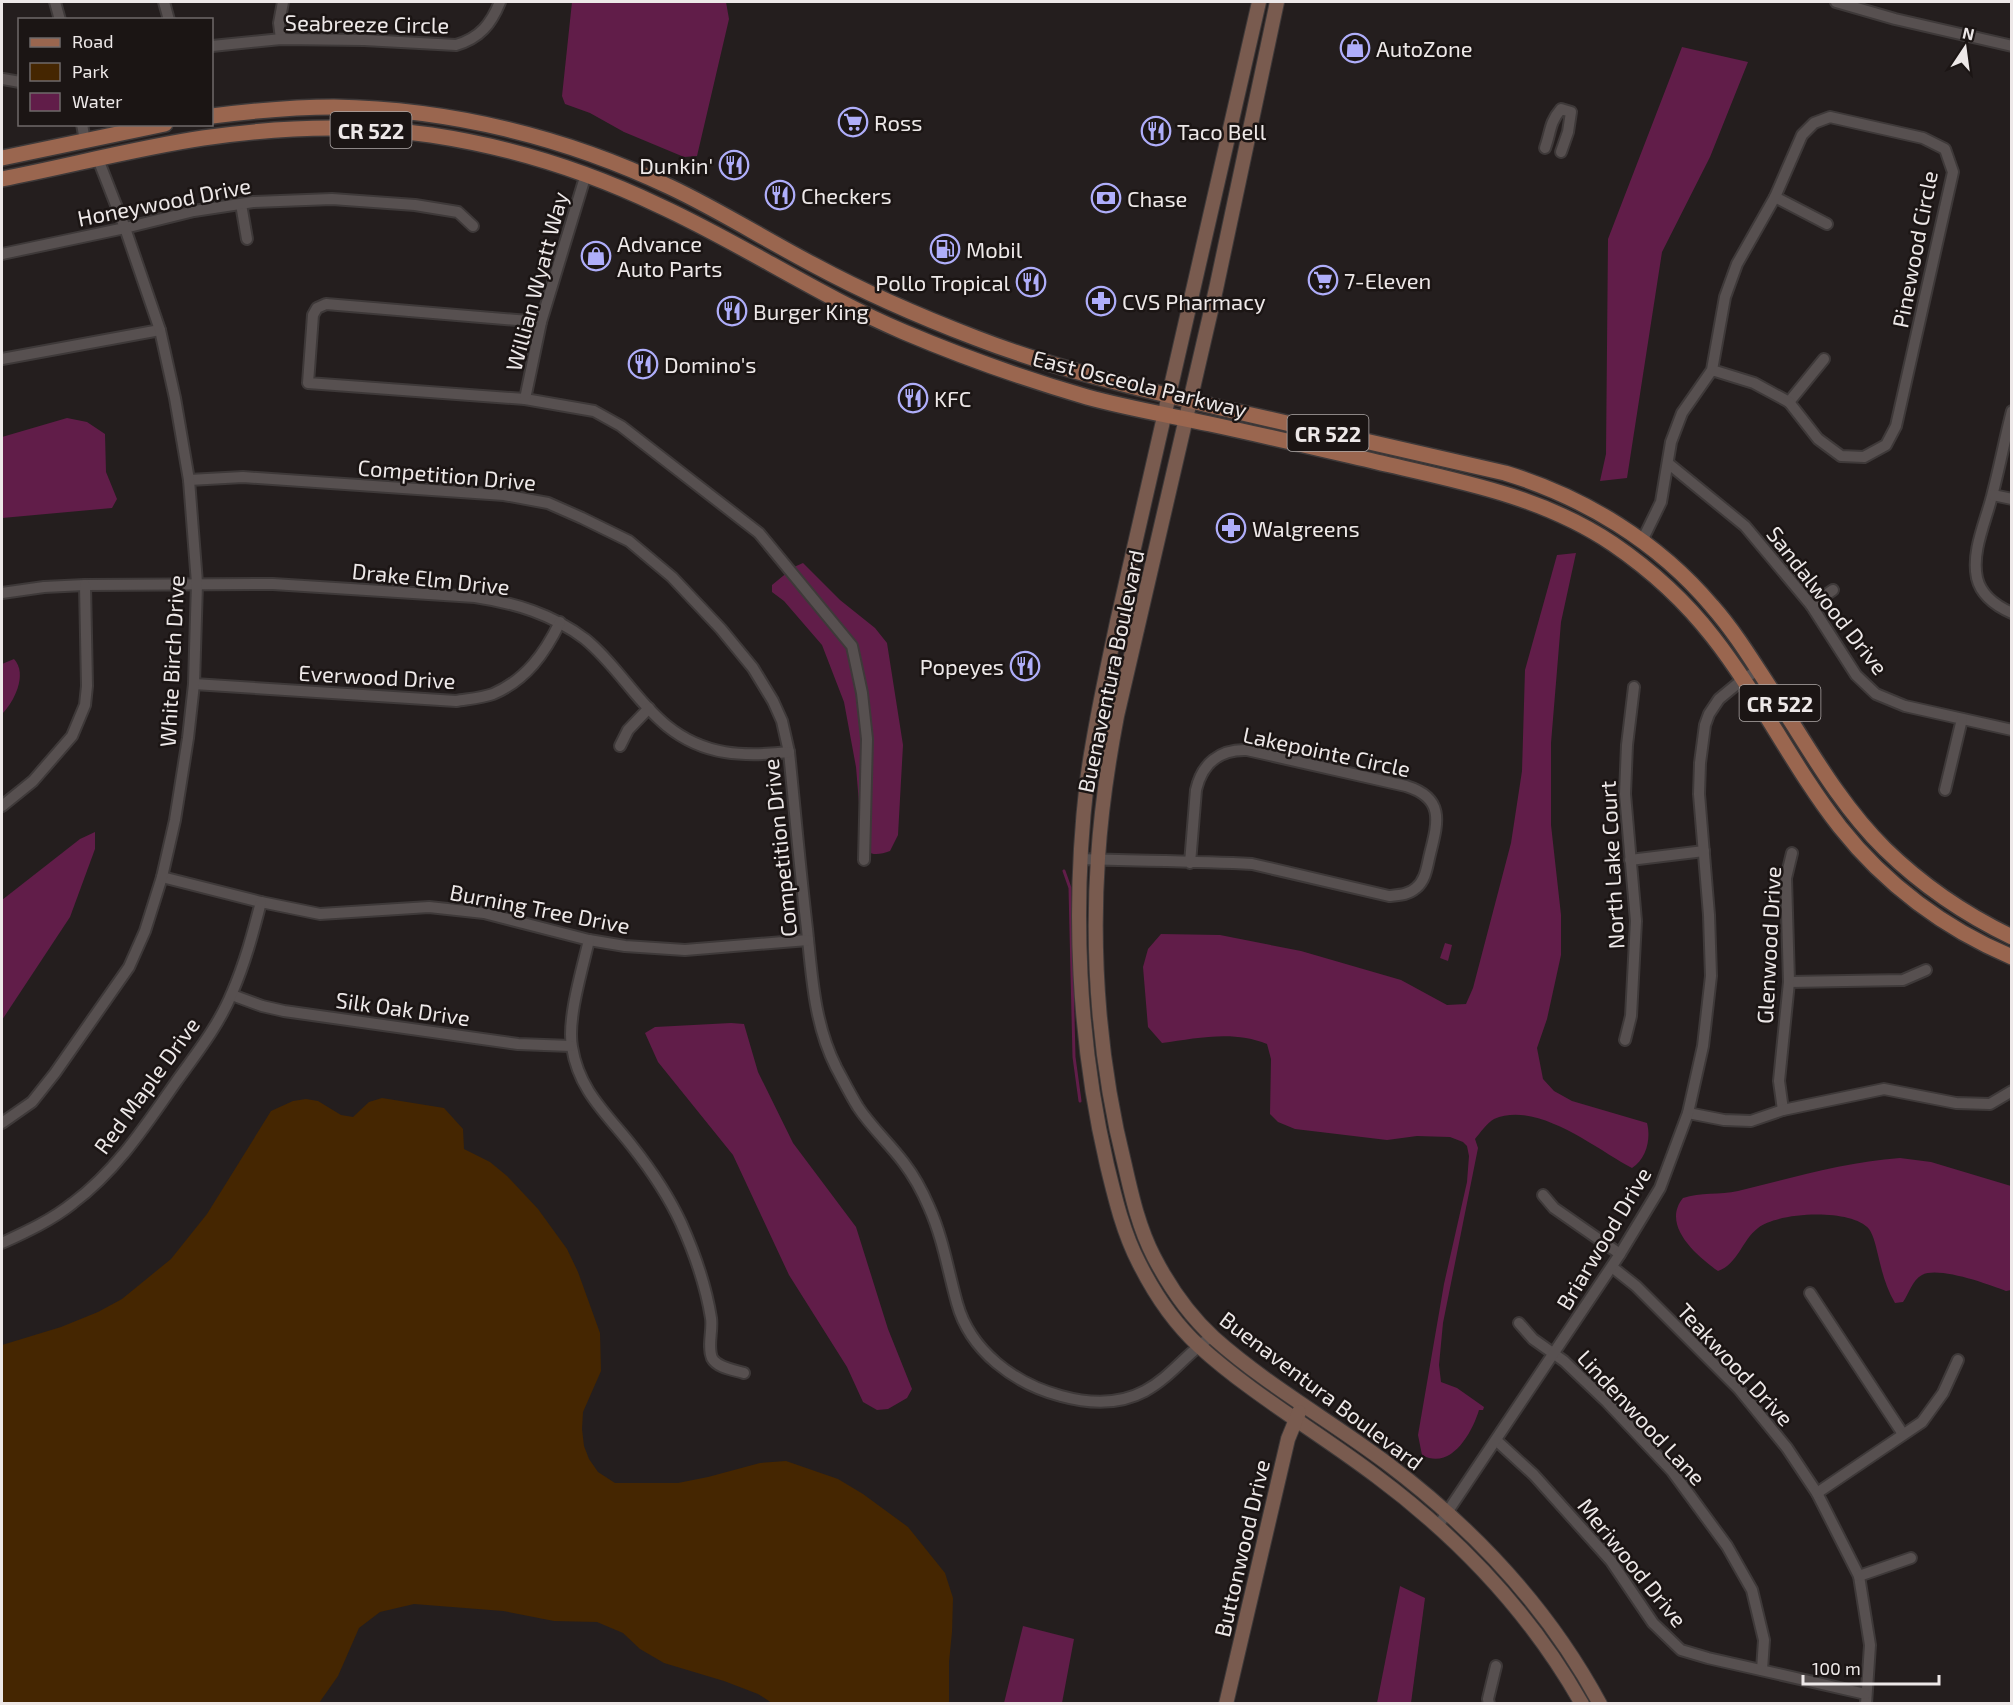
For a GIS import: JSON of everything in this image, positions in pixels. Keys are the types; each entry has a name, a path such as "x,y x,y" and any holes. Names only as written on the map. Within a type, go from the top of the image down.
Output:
{"main road":[{"name":"Buenaventura Boulevard","path":"1259,2 1117,622 1098,713 1087,782 1081,859 1079,932 1091,1077 1099,1132 1118,1207 1138,1262 1173,1317 1198,1345 1230,1372 1377,1477 1438,1526 1493,1581 1525,1619 1552,1656 1582,1704"},
{"name":"Buenaventura Boulevard","path":"1277,2 1233,215 1117,716 1104,783 1098,860 1096,930 1100,1013 1121,1150 1134,1205 1153,1255 1185,1305 1212,1336 1303,1405 1387,1464 1448,1512 1505,1569 1537,1608 1581,1671 1600,1704"},
{"name":"East Osceola Parkway","path":"213,116 273,109 331,107 375,109 477,122 550,140 592,154 670,187 815,266 879,297 976,338 1087,375 1536,482 1606,517 1642,541 1687,579 1733,633 1839,793 1884,848 1917,878 1950,903 2012,937"},
{"path":"2,158 155,126"},
{"name":"East Osceola Parkway","path":"2,179 201,138 275,130 333,128 425,134 472,142 545,160 586,174 675,213 870,317 967,357 1059,389 1164,416 1504,492 1551,510 1608,541 1654,575 1676,595 1713,638 1822,802 1857,847 1882,873 1924,908 1951,926 2012,957"},
{"path":"98,159 104,148 124,132"},
{"path":"57,168 80,151 85,141"},
{"path":"1551,510 1582,515 1624,540 1633,543 1642,541"},
{"name":"Buttonwood Drive","path":"1226,1704 1288,1439 1295,1418 1303,1405"}],"street":[{"path":"55,2 59,18"},
{"path":"164,2 168,18"},
{"path":"281,39 279,23 283,2"},
{"name":"Seabreeze Circle","path":"213,46 281,39 364,40 439,46 456,45 470,41 482,32 489,25 500,2"},
{"path":"1836,2 1895,19 2012,46"},
{"path":"1242,77 1260,82"},
{"path":"3,79 18,82"},
{"path":"1545,148 1552,119 1561,109 1571,112 1568,132 1561,152"},
{"name":"Pinewood Circle","path":"1642,541 1661,502 1671,442 1682,413 1712,370 1725,297 1737,264 1775,197 1802,135 1814,123 1830,117 1923,138 1944,149 1953,172 1896,426 1886,445 1864,457 1841,456 1818,439 1789,402 1754,383 1712,370"},
{"path":"82,126 85,141"},
{"name":"White Birch Drive","path":"2,1123 32,1102 55,1074 129,967 145,931 162,877 183,778 194,684 197,584 189,480 175,398 160,330 125,228 98,159"},
{"name":"Willian Wyatt Way","path":"525,399 541,322 586,174"},
{"path":"1775,197 1827,224"},
{"name":"Honeywood Drive","path":"2,254 194,211 241,204 332,199 414,205 459,212 473,226"},
{"path":"241,204 247,239"},
{"path":"805,283 815,266"},
{"path":"541,322 326,304 317,308 313,315 308,383 525,399 594,411 621,426 759,533 852,646 867,739 864,860"},
{"path":"2,359 160,330"},
{"path":"1789,402 1824,359"},
{"path":"2012,411 1978,548 1977,576 1979,584 1989,598 2012,613"},
{"path":"1455,480 1465,464"},
{"name":"Sandalwood Drive","path":"1668,464 1745,526 1811,605 1856,675 1876,694 1905,706 2012,730"},
{"name":"Competition Drive","path":"189,480 243,477 504,495 548,503 629,541 672,577 721,629 753,668 782,721 789,752 813,996 823,1037 835,1066 859,1108 906,1166 928,1206 941,1236 961,1314 969,1332 993,1360 1022,1382 1041,1390 1092,1402 1116,1401 1144,1392 1160,1382 1198,1345 1212,1336"},
{"path":"1993,495 2012,499"},
{"name":"Drake Elm Drive","path":"2,593 44,587 85,585 273,584 475,597 508,602 560,622 595,648 667,725 690,741 736,755 754,756 789,752"},
{"path":"2,806 33,781 72,736 85,705 87,686 85,585"},
{"path":"1811,605 1833,590"},
{"name":"Everwood Drive","path":"194,684 456,701 492,694 515,681 537,663 560,622"},
{"path":"1117,622 1138,629"},
{"name":"Briarwood Drive","path":"1438,1526 1555,1354 1660,1188 1688,1113 1703,1046 1711,976 1700,794 1700,763 1705,725 1713,706 1726,692 1758,670"},
{"name":"North Lake Court","path":"1625,1040 1631,1016 1636,921 1625,794 1627,745 1634,687"},
{"path":"620,746 628,730 650,708"},
{"path":"1945,790 1962,719"},
{"name":"Lakepointe Circle","path":"1081,859 1252,864 1389,896 1404,894 1415,889 1424,879 1436,827 1436,812 1424,794 1406,786 1247,750 1226,752 1210,762 1199,779 1190,862"},
{"path":"1630,860 1704,851"},
{"name":"Glenwood Drive","path":"1783,1110 1779,1081 1790,981 1786,878 1792,853"},
{"name":"Burning Tree Drive","path":"162,877 320,914 429,907 484,913 589,940 625,946 685,950 808,940"},
{"name":"Red Maple Drive","path":"2,1243 29,1230 73,1203 116,1162 204,1042 232,995 248,954 261,902"},
{"path":"589,940 572,1019 571,1046 581,1080 603,1114 632,1145 666,1193 682,1224 704,1286 712,1320 712,1359 719,1365 744,1373"},
{"path":"1790,981 1903,980 1926,970"},
{"name":"Silk Oak Drive","path":"232,995 284,1011 518,1044 571,1046"},
{"path":"1688,1113 1724,1120 1751,1120 1783,1110 1884,1089 1956,1103 1990,1104 2012,1091"},
{"path":"1543,1195 1554,1208 1620,1254"},
{"name":"Teakwood Drive","path":"1612,1267 1636,1286 1739,1389 1787,1448 1817,1493 1858,1576 1870,1645 1866,1699"},
{"path":"1810,1293 1903,1434"},
{"name":"Lindenwood Lane","path":"1520,1323 1533,1339 1555,1354 1607,1402 1672,1471 1727,1546 1752,1590 1764,1640 1762,1670"},
{"path":"1817,1493 1922,1422 1943,1393 1958,1360"},
{"name":"Meriwood Drive","path":"1497,1441 1534,1475 1611,1561 1653,1623 1681,1650 1866,1699"},
{"path":"1858,1576 1911,1558"},
{"path":"1489,1704 1488,1699 1496,1666"}],"green space":[{"path":"382,1098 444,1108 463,1129 464,1149 490,1162 507,1176 538,1209 567,1249 578,1272 600,1333 601,1371 583,1412 582,1429 584,1446 598,1472 615,1483 678,1483 760,1463 786,1461 838,1479 863,1494 908,1527 945,1573 953,1598 949,1703 772,1703 758,1694 724,1681 664,1663 640,1649 623,1633 597,1622 554,1621 503,1611 414,1604 380,1612 359,1628 338,1676 319,1703 2,1703 2,1345 61,1327 98,1312 122,1299 171,1259 207,1214 271,1111 293,1101 306,1099 318,1101 341,1115 353,1117 369,1102"}],"water":[{"path":"572,2 726,2 729,19 697,156 684,157 624,132 590,113 565,104 562,96"},
{"path":"1682,47 1748,62 1710,157 1662,252 1627,478 1600,481 1606,454 1608,239"},
{"path":"67,418 87,422 105,434 106,472 117,499 112,508 2,518 2,437"},
{"path":"1576,553 1561,622 1551,743 1551,825 1561,915 1561,955 1547,1019 1537,1048 1543,1079 1554,1091 1572,1101 1647,1123 1648,1141 1641,1159 1632,1168 1566,1129 1529,1116 1511,1115 1494,1119 1475,1139 1478,1148 1443,1323 1439,1365 1441,1382 1457,1388 1484,1407 1483,1410 1479,1410 1466,1439 1459,1447 1442,1458 1432,1459 1422,1455 1418,1435 1444,1284 1467,1182 1469,1156 1467,1146 1450,1137 1417,1136 1387,1140 1295,1129 1278,1122 1270,1114 1271,1059 1267,1044 1229,1036 1202,1037 1162,1043 1148,1027 1143,967 1148,949 1161,934 1220,935 1301,951 1401,980 1447,1005 1466,1004 1473,988 1511,843 1522,771 1525,670 1557,555"},
{"path":"803,563 840,600 875,628 887,643 903,745 898,835 890,851 884,853 875,854 866,851 861,827 856,767 844,702 822,645 784,601 772,592 772,585 794,567"},
{"path":"14,659 20,672 20,680 15,695 2,714 2,664"},
{"path":"95,832 95,849 70,917 2,1020 2,900 80,839"},
{"path":"1445,943 1452,945 1448,961 1440,958"},
{"path":"744,1024 758,1072 793,1143 856,1227 888,1329 912,1389 907,1398 888,1409 877,1410 863,1402 847,1367 789,1275 733,1155 658,1062 645,1033 655,1027"},
{"path":"1900,1158 1931,1162 2011,1186 2011,1290 2006,1291 1951,1274 1929,1273 1916,1280 1903,1302 1895,1303 1889,1292 1869,1229 1860,1222 1831,1215 1781,1218 1768,1223 1758,1228 1730,1263 1718,1271 1691,1248 1684,1239 1676,1219 1677,1208 1683,1198 1738,1191 1838,1167"},
{"path":"1400,1586 1425,1598 1411,1703 1377,1703"},
{"path":"1023,1626 1074,1639 1062,1703 1004,1703"}],"waterway":[{"path":"1064,871 1070,888 1074,1057 1080,1101"}],"place":[{"name":"AutoZone","path":"1355,48"},
{"name":"Ross","path":"853,122"},
{"name":"Taco Bell","path":"1156,131"},
{"name":"Dunkin'","path":"734,165"},
{"name":"Checkers","path":"780,195"},
{"name":"Chase","path":"1106,198"},
{"name":"Mobil","path":"945,249"},
{"name":"Advance Auto Parts","path":"596,256"},
{"name":"7-Eleven","path":"1323,280"},
{"name":"Pollo Tropical","path":"1031,282"},
{"name":"CVS Pharmacy","path":"1101,301"},
{"name":"Burger King","path":"732,311"},
{"name":"Domino's","path":"643,364"},
{"name":"KFC","path":"913,398"},
{"name":"Walgreens","path":"1231,528"},
{"name":"Popeyes","path":"1025,666"}]}
